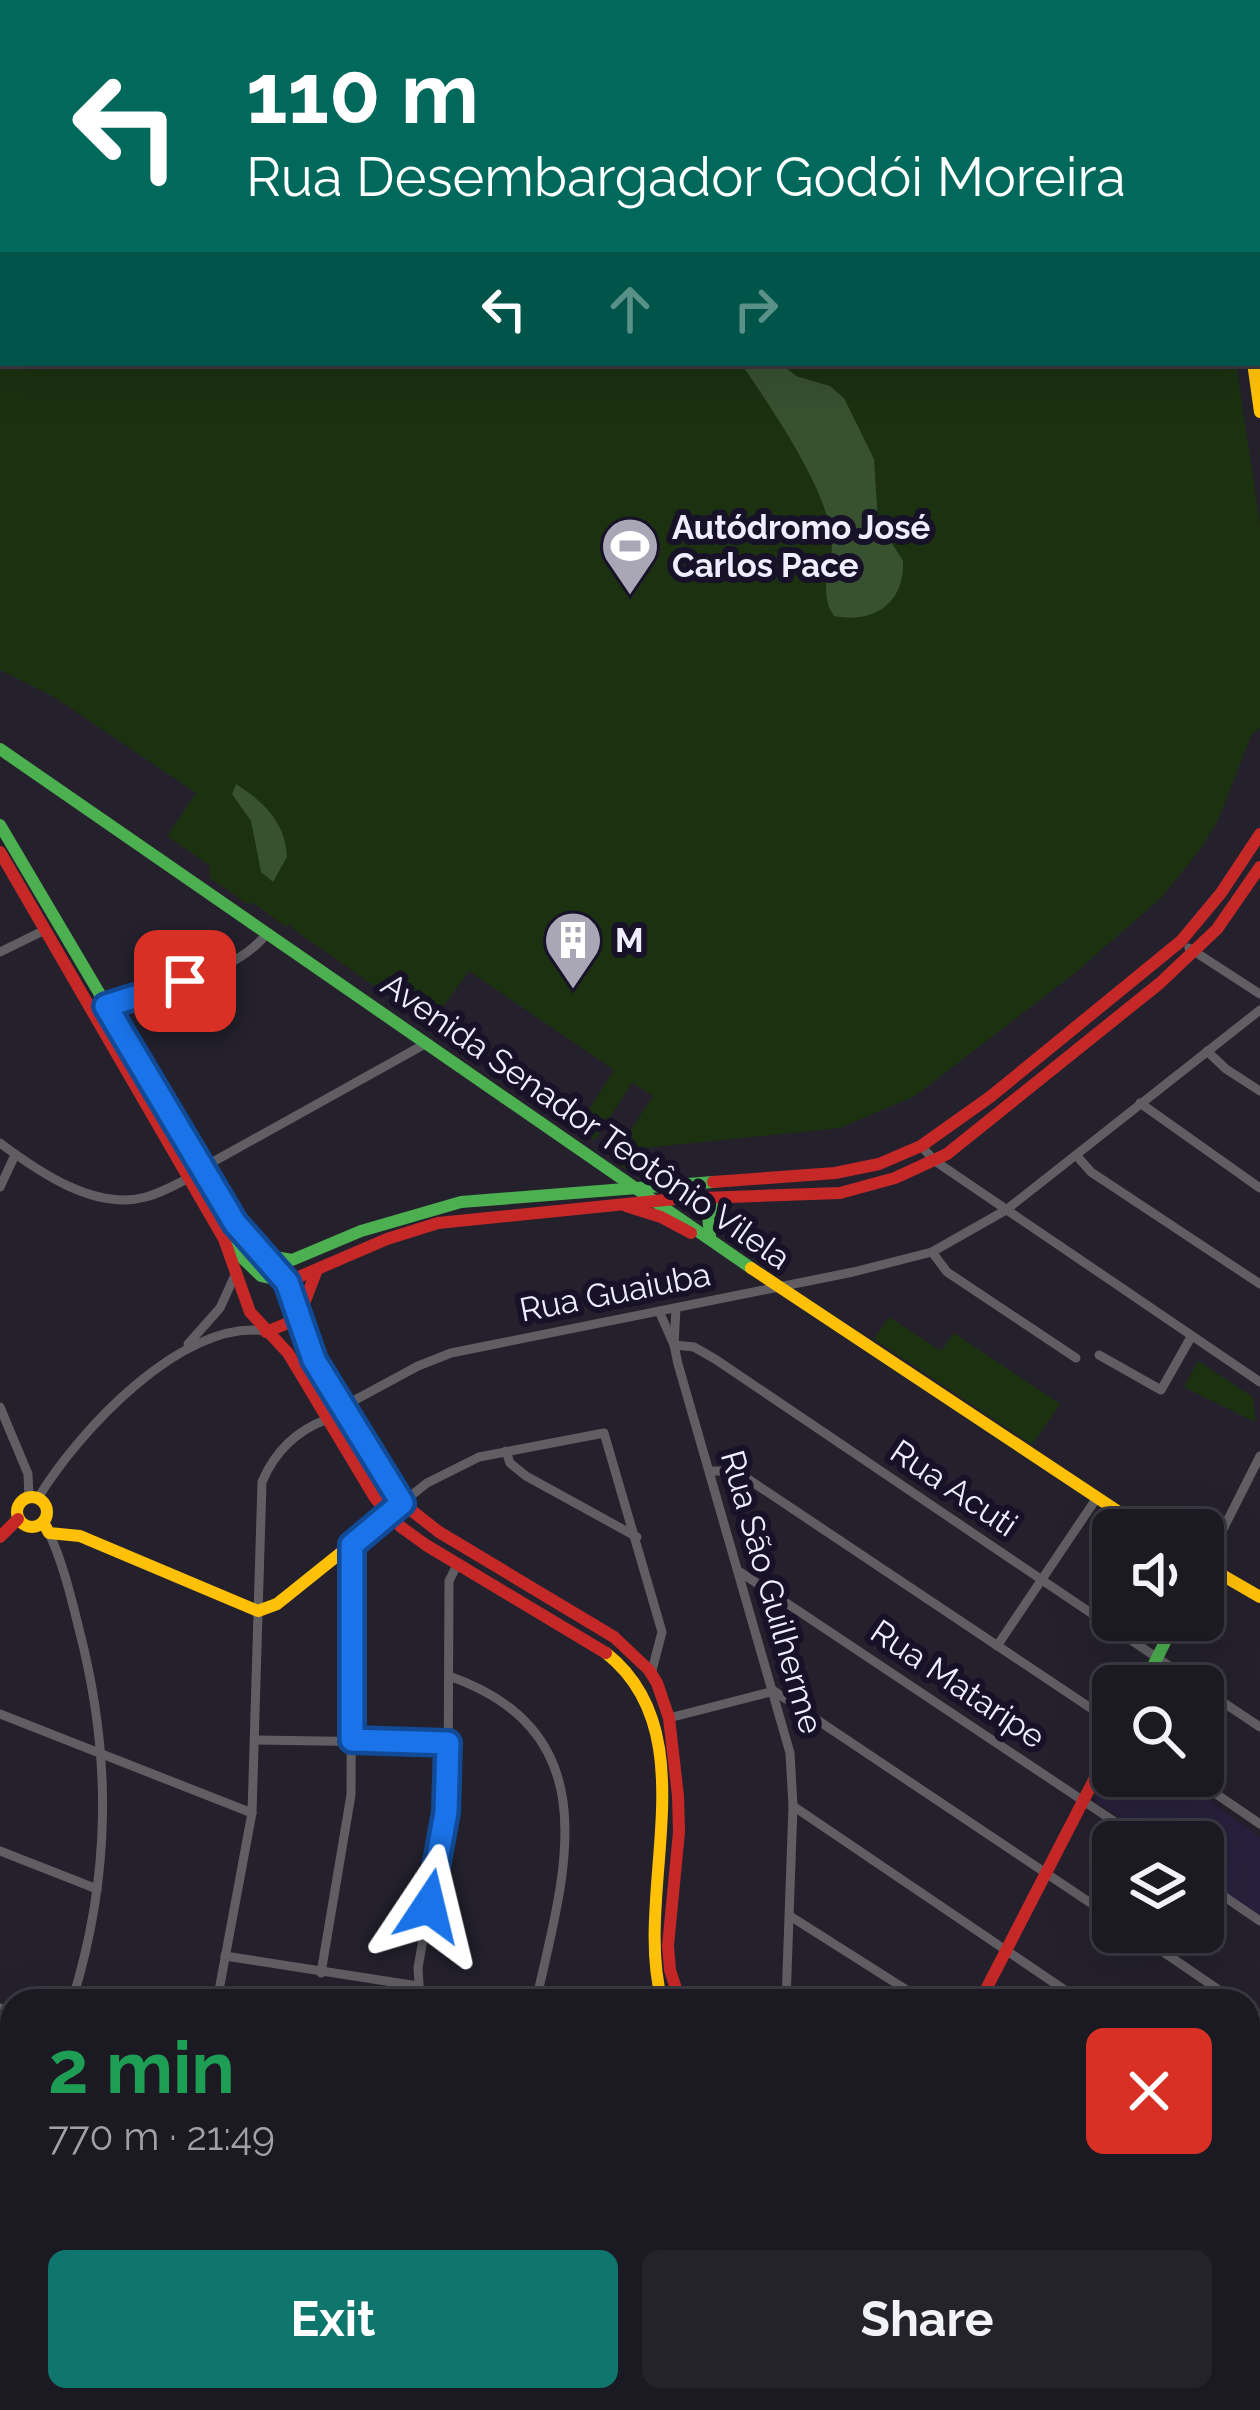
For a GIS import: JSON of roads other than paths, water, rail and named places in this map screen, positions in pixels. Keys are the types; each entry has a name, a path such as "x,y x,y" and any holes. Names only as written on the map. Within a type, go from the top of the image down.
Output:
{"main road":[{"path":"1253,366 1260,412"},
{"name":"Avenida Senador Teotônio Vilela","path":"0,749 634,1189 1112,1509"},
{"path":"0,824 235,1223 287,1282 306,1346 402,1503 439,1532 614,1637 651,1674 669,1718 679,1832 668,1946 676,1989"},
{"path":"263,1255 292,1260 361,1231 461,1202 836,1173 879,1164 921,1146 991,1097 1181,941 1221,893 1260,834"},
{"path":"0,852 224,1239 250,1312 289,1353 388,1515 457,1565 605,1652 645,1698 661,1787 663,1832 651,1945 660,1989"},
{"path":"224,1239 261,1276 287,1282 438,1223 656,1201 840,1192 880,1183 935,1161 1195,952 1260,867"},
{"path":"712,1241 708,1215 725,1200"},
{"path":"626,1206 661,1216 712,1241"},
{"path":"361,1231 368,1247"},
{"path":"266,1331 298,1319 316,1272"},
{"path":"0,1537 19,1519 19,1505 34,1498 47,1509 46,1527"},
{"path":"19,1519 28,1526 80,1536 258,1611 277,1604 402,1503"},
{"path":"1224,1577 1260,1597"},
{"path":"1154,1665 1166,1641"},
{"path":"986,1989 1092,1783"}],"street":[{"path":"0,952 45,930"},
{"path":"106,1006 236,960 253,951 267,933"},
{"path":"1181,941 1260,994"},
{"name":"Rua Guaiuba","path":"342,1407 400,1374 451,1353 932,1252 1006,1210 1260,1010"},
{"path":"202,1168 424,1043"},
{"path":"1207,1051 1260,1091"},
{"path":"1141,1103 1260,1188"},
{"path":"0,1143 43,1172 98,1197 149,1197 189,1178"},
{"path":"921,1146 935,1161 1260,1382"},
{"path":"0,1187 15,1155"},
{"path":"1076,1155 1091,1172 1260,1284"},
{"path":"932,1252 947,1272 1076,1358"},
{"path":"34,1498 105,1417 184,1349 220,1308 235,1275"},
{"name":"Rua São Guilherme","path":"674,1345 676,1308"},
{"name":"Rua São Guilherme","path":"659,1311 674,1345 790,1753 794,1806 787,1989"},
{"path":"184,1349 228,1330 266,1331"},
{"path":"1099,1355 1161,1390 1191,1337"},
{"name":"Rua Acuti","path":"674,1345 694,1347 715,1359 1168,1665"},
{"path":"0,1407 34,1498"},
{"path":"219,1989 252,1813 262,1482 280,1450 295,1436 328,1419"},
{"path":"402,1503 457,1466 506,1451 604,1433 662,1631 651,1674"},
{"path":"506,1451 526,1476 637,1537"},
{"path":"1224,1527 1260,1456"},
{"path":"710,1471 736,1471 1092,1709"},
{"path":"998,1646 1096,1499"},
{"path":"46,1527 91,1676 104,1756 97,1889 91,1934 75,1989"},
{"path":"321,1973 352,1795 352,1545"},
{"path":"418,1989 446,1812 449,1582 457,1565"},
{"name":"Rua Mataripe","path":"740,1572 1114,1821"},
{"path":"449,1676 518,1715 543,1744 563,1787 566,1839 562,1873 538,1989"},
{"path":"669,1718 774,1691 1092,1904"},
{"name":"Rua Acuti","path":"1224,1703 1260,1727"},
{"path":"0,1714 252,1813"},
{"path":"257,1740 448,1743"},
{"path":"1221,1797 1260,1824"},
{"path":"794,1806 1063,1989"},
{"path":"0,1851 97,1889"},
{"path":"1224,1896 1260,1921"},
{"path":"790,1916 905,1989"},
{"path":"1164,1953 1217,1989"},
{"path":"224,1956 418,1985"}],"place":[{"name":"Autódromo José Carlos Pace","path":"630,597"},
{"name":"M","path":"573,991"}]}
